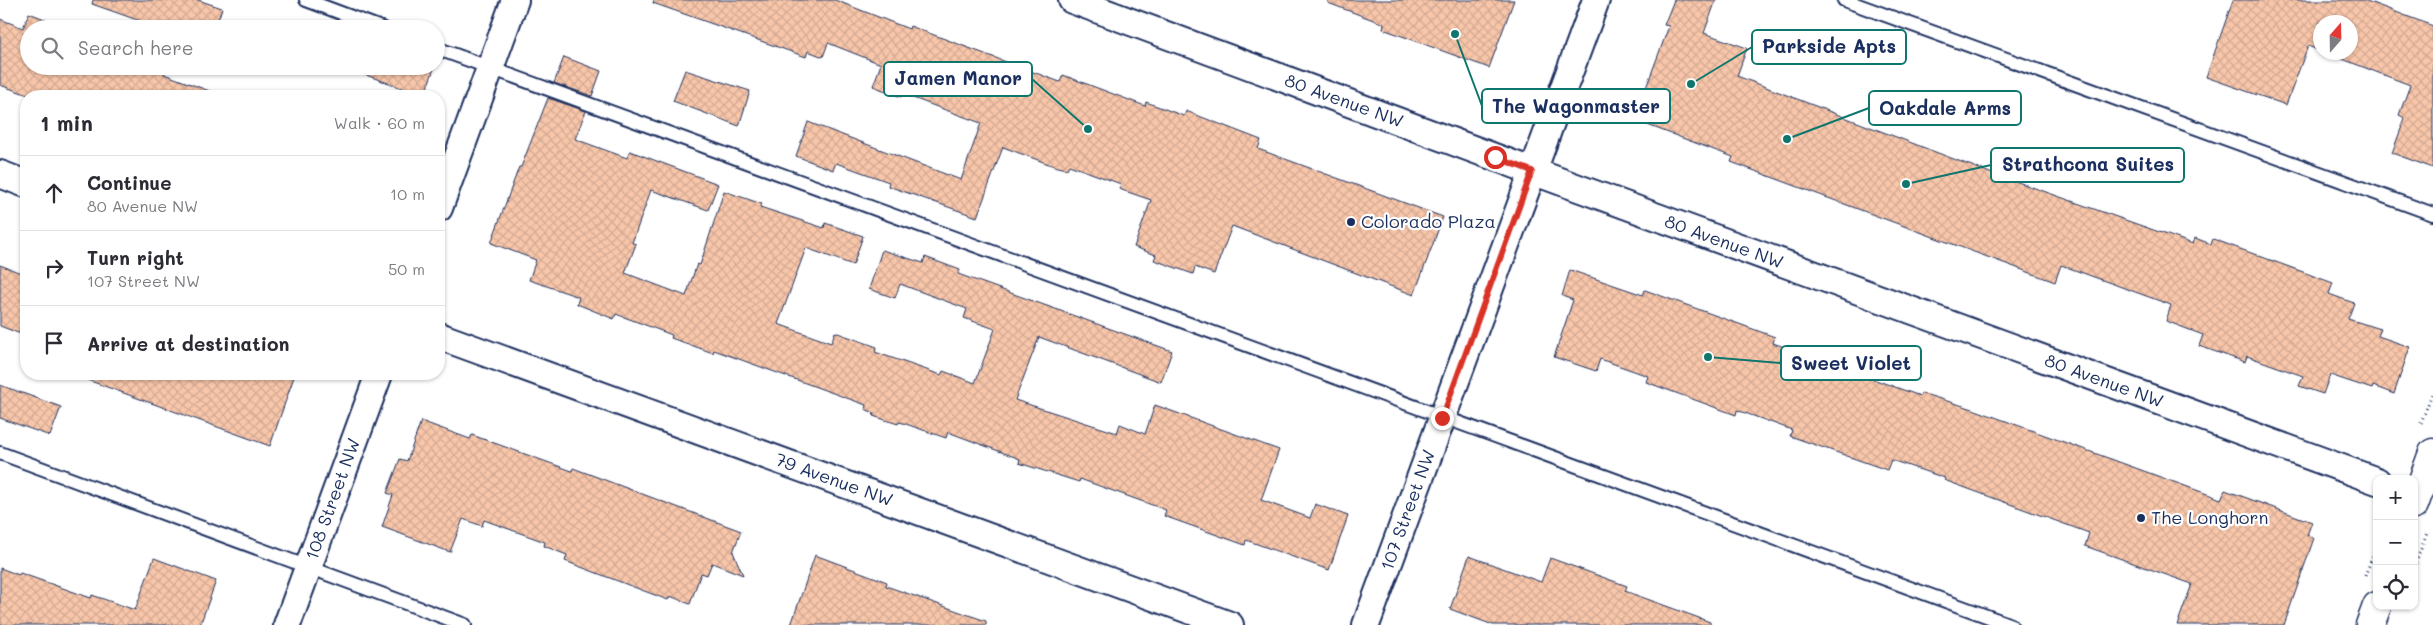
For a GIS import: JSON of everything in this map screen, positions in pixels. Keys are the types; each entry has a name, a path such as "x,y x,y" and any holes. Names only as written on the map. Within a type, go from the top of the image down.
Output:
{"street":[{"path":"445,192 515,0"},
{"name":"80 Avenue NW","path":"1072,0 1532,171 2373,479"},
{"name":"107 Street NW","path":"1366,625 1596,0"},
{"path":"0,174 20,182"},
{"name":"79 Avenue NW","path":"445,338 1230,625"},
{"name":"108 Street NW","path":"287,625 377,380"},
{"path":"2420,499 2433,453"},
{"path":"2370,625 2376,610"}],"lane":[{"path":"306,0 360,20"},
{"path":"1844,0 2433,214"},
{"path":"445,51 2011,625"},
{"path":"0,453 465,625"}],"path":[{"path":"2415,565 2430,527"}],"building":[{"path":"93,0 198,0 222,8 218,20 137,20 92,4"},
{"path":"654,0 835,0 909,29 910,26 1060,82 1063,75 1145,106 1146,102 1184,116 1186,111 1261,140 1258,149 1443,217 1414,295 1232,226 1214,274 1195,267 1193,274 1154,260 1156,255 1134,247 1151,200 1119,189 1121,184 1069,165 1067,169 1054,166 1003,147 977,217 888,186 889,182 836,163 833,170 796,156 808,122 961,180 981,123 902,94 901,97 873,86 881,64 828,43 823,57 808,51 806,57 653,3"},
{"path":"1328,0 1514,0 1489,68 1383,29 1384,24 1328,3"},
{"path":"1674,0 1716,0 1704,33 1747,48 1737,76 1998,176 2193,244 2195,238 2211,244 2213,239 2333,283 2329,294 2354,303 2348,319 2381,329 2378,336 2410,347 2394,394 2373,386 2372,389 2330,375 2323,394 2299,386 2303,376 2247,356 2245,362 2199,346 2203,335 2166,321 2171,305 2061,265 2055,282 1731,162 1733,157 1634,120 1669,26 1664,25"},
{"path":"2233,0 2364,0 2433,26 2433,168 2392,153 2405,118 2399,115 2410,85 2345,60 2358,60 2358,15 2313,15 2313,48 2308,46 2286,105 2206,77"},
{"path":"29,13 47,20 26,20"},
{"path":"0,19 20,27 20,75 167,75 207,90 20,90 20,92 0,85"},
{"path":"564,57 601,71 592,96 554,83"},
{"path":"685,70 750,91 739,126 673,101"},
{"path":"366,75 432,75 426,90 407,90"},
{"path":"548,98 586,111 575,139 627,158 630,151 718,184 708,210 651,190 632,243 636,244 625,273 686,296 697,264 700,265 724,191 762,204 760,207 824,228 825,223 863,236 853,265 806,248 778,324 831,343 835,332 877,347 875,352 941,375 943,371 975,383 995,329 964,318 967,309 900,284 895,298 869,289 882,250 923,263 925,257 960,270 958,274 1172,351 1161,382 1039,337 1015,400 1117,433 1120,424 1145,434 1155,405 1279,450 1261,500 1310,518 1315,504 1348,516 1329,570 1246,540 1245,545 1164,516 1166,510 1080,479 1079,482 1019,463 1020,459 948,432 946,438 903,423 899,422 898,424 873,416 874,413 865,409 866,405 714,350 713,353 671,338 672,335 616,314 614,319 577,304 579,297 529,280 536,260 491,243 519,167 521,167"},
{"path":"0,265 20,273 20,334 0,326"},
{"path":"1570,270 1643,295 1645,290 1775,337 1773,343 1920,396 1921,393 1970,408 2221,499 2225,490 2312,522 2307,535 2314,538 2284,625 2177,625 2192,584 2085,546 2089,533 1944,480 1945,478 1891,460 1887,470 1790,436 1792,430 1737,410 1736,415 1646,382 1648,376 1600,359 1596,371 1554,357 1573,300 1562,296"},
{"path":"88,380 293,380 270,446"},
{"path":"0,385 61,407 50,436 0,418"},
{"path":"421,421 470,439 472,435 572,471 573,468 741,531 733,552 743,575 712,563 707,575 701,573 690,604 670,596 668,600 565,561 567,555 544,546 545,542 484,520 482,526 463,519 450,552 382,527 393,495 387,493 400,459 407,461"},
{"path":"815,555 887,582 886,586 986,621 986,625 791,625"},
{"path":"1469,556 1541,582 1550,558 1627,586 1625,591 1710,622 1710,625 1493,625 1450,609"},
{"path":"154,558 216,581 200,625 0,625 0,568 19,575 20,573 91,598 92,595 135,610"}],"place":[{"name":"The Wagonmaster","path":"1455,34"},
{"name":"Parkside Apts","path":"1691,84"},
{"name":"Jamen Manor","path":"1088,129"},
{"name":"Oakdale Arms","path":"1787,139"},
{"name":"Strathcona Suites","path":"1906,184"},
{"name":"Colorado Plaza","path":"1351,222"},
{"name":"Sweet Violet","path":"1708,357"},
{"name":"The Longhorn","path":"2141,518"}],"route":[{"path":"1442,418 1532,171 1495,157"}]}
